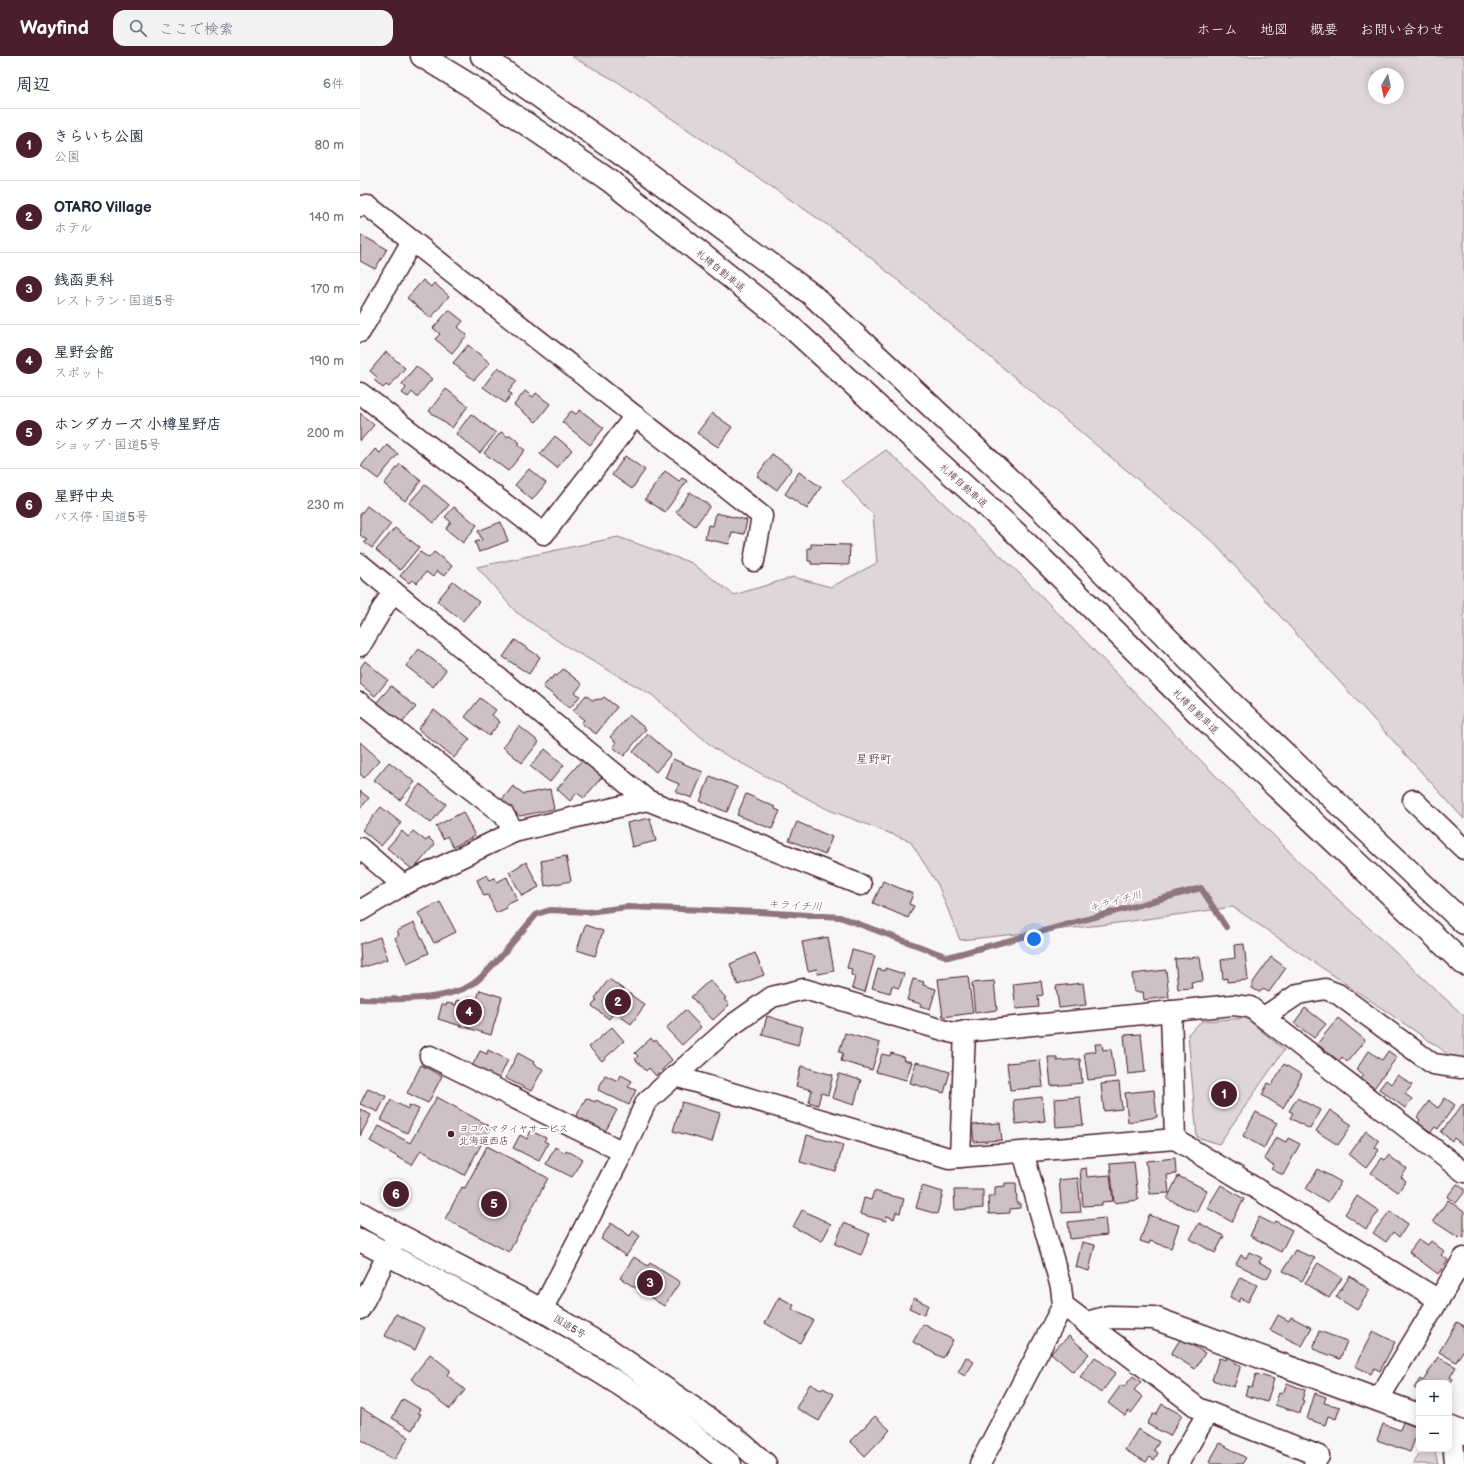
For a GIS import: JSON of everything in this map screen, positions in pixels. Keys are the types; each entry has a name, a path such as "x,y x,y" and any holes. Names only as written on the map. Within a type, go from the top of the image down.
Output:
{"main road":[{"name":"札樽自動車道","path":"422,56 471,86 610,181 779,316 1016,534 1198,713 1464,964"},
{"path":"482,56 628,159 811,294 1042,510 1224,696 1464,923"},
{"name":"国道5号","path":"360,1213 542,1310 614,1353 733,1436 766,1464"},
{"path":"360,1240 421,1271 596,1369 695,1435 730,1464"},
{"path":"1087,1323 1108,1317 1154,1318 1416,1414"}],"street":[{"path":"360,206 368,206 762,516 754,561"},
{"path":"360,332 412,241"},
{"path":"360,393 544,534 635,416"},
{"path":"360,564 647,800 861,885"},
{"path":"360,646 393,591"},
{"path":"360,703 504,815 514,832"},
{"path":"360,911 403,884 514,832 647,800"},
{"path":"1413,800 1464,849"},
{"path":"360,848 403,884"},
{"path":"1264,1017 1298,994 1324,988 1338,994 1433,1064 1461,1068"},
{"path":"542,1310 624,1152 646,1102 731,1026 772,997 804,989 952,1033 1232,1005 1250,1007 1464,1172"},
{"path":"1171,1011 1175,1139"},
{"path":"960,1157 965,1031"},
{"path":"430,1056 624,1152"},
{"path":"675,1076 949,1158 1175,1139 1439,1300"},
{"path":"980,1464 1063,1305 1061,1287 1023,1152"},
{"path":"360,1309 397,1234"},
{"path":"1378,1400 1464,1258"},
{"path":"1063,1305 1198,1408 1319,1456 1314,1464"},
{"path":"1178,1464 1208,1412"},
{"path":"1455,1429 1455,1464"}],"shaded area":[{"path":"571,56 1464,56 1464,819 1213,542 848,239 618,82"},
{"path":"886,450 1020,574 1313,876 1464,1016 1464,1069 1440,1048 1233,907 1110,924 960,940 938,885 910,841 829,810 715,749 652,695 564,645 516,612 477,567 618,537 692,563 734,595 793,577 831,587 877,563 873,515 842,481"},
{"path":"1246,1018 1284,1050 1219,1144 1197,1137 1188,1034 1202,1021"},
{"path":"1421,1452 1435,1452 1438,1464 1413,1464"}],"building":[{"path":"361,235 387,249 375,269 360,261"},
{"path":"423,280 431,287 434,283 449,296 431,318 407,298"},
{"path":"449,310 463,321 458,327 467,335 452,353 435,339 440,334 433,328"},
{"path":"468,345 490,363 474,380 453,363"},
{"path":"386,352 405,368 389,387 386,385 383,388 374,380 377,377 370,371"},
{"path":"416,366 432,379 417,397 412,392 408,397 402,393 406,388 402,384"},
{"path":"498,367 517,381 508,392 512,394 505,403 483,387"},
{"path":"446,389 468,406 452,428 429,411"},
{"path":"525,391 533,397 536,393 550,404 536,422 514,405"},
{"path":"580,410 604,428 590,445 562,422 571,411 576,414"},
{"path":"360,413 374,425 360,441"},
{"path":"712,413 732,427 718,447 697,433"},
{"path":"471,414 496,433 480,453 456,434"},
{"path":"501,432 508,437 510,435 520,443 518,445 525,450 508,471 484,453"},
{"path":"555,436 572,450 557,468 540,454"},
{"path":"387,445 398,454 378,479 361,466 375,449 380,453"},
{"path":"772,454 792,468 777,490 757,476"},
{"path":"625,456 645,470 632,489 612,475"},
{"path":"400,464 421,481 405,501 384,484"},
{"path":"529,469 546,483 532,500 515,485"},
{"path":"665,471 679,481 682,478 687,481 665,512 645,499"},
{"path":"799,472 821,487 807,509 785,494"},
{"path":"425,485 449,505 434,523 409,503"},
{"path":"690,492 710,506 695,526 676,512"},
{"path":"367,506 391,524 372,548 364,542 367,540 360,535 360,515"},
{"path":"454,507 477,525 463,543 446,529 451,522 445,517"},
{"path":"716,513 747,520 744,534 732,532 729,544 705,539 708,525 713,526"},
{"path":"501,522 508,541 479,552 475,542 482,540 478,531"},
{"path":"395,528 419,547 400,570 376,550"},
{"path":"811,544 850,545 849,565 811,564 811,561 808,561 808,548 811,548"},
{"path":"420,552 429,558 434,552 452,566 444,576 437,571 433,577 426,572 417,583 412,580 409,583 400,576"},
{"path":"453,581 479,602 463,621 437,601"},
{"path":"515,640 540,657 529,674 503,657"},
{"path":"419,649 446,670 433,687 406,666"},
{"path":"365,661 388,680 375,696 360,684 360,668"},
{"path":"563,669 582,684 575,693 580,696 570,708 543,687 550,678 551,679 555,675 557,676"},
{"path":"391,686 416,707 402,723 377,702"},
{"path":"586,695 592,700 602,699 604,697 617,707 596,734 581,723 584,720 573,711"},
{"path":"480,698 496,710 492,715 500,722 489,736 465,717"},
{"path":"434,710 470,739 454,758 418,729"},
{"path":"629,715 646,729 624,756 613,747 616,742 610,737"},
{"path":"519,726 539,742 522,763 503,747"},
{"path":"648,734 671,754 656,772 633,752"},
{"path":"360,742 380,760 364,778 360,774"},
{"path":"545,749 564,765 550,782 530,766"},
{"path":"673,759 703,772 692,798 676,792 679,784 665,778"},
{"path":"582,760 602,777 584,798 577,793 570,801 557,789"},
{"path":"389,762 415,782 400,800 374,780"},
{"path":"710,776 737,787 727,812 700,801"},
{"path":"420,784 446,804 431,823 405,804"},
{"path":"513,786 524,794 550,789 554,809 520,816 501,801"},
{"path":"360,791 369,798 360,809"},
{"path":"746,794 775,807 775,809 780,811 772,829 737,815"},
{"path":"381,807 401,823 381,846 362,830"},
{"path":"463,812 475,836 453,847 447,836 443,839 436,826"},
{"path":"650,818 656,841 632,847 627,823"},
{"path":"797,822 832,837 825,855 789,840"},
{"path":"402,831 408,837 413,831 426,841 429,838 435,844 413,870 387,848"},
{"path":"566,856 571,881 545,886 541,861"},
{"path":"526,862 539,887 522,896 509,872"},
{"path":"487,875 489,880 495,878 497,882 507,877 517,900 506,905 507,908 496,913 488,895 484,896 477,880"},
{"path":"883,881 913,894 909,904 914,906 908,918 873,903"},
{"path":"440,902 456,932 434,943 418,913"},
{"path":"414,923 429,953 407,963 395,938 399,935 397,931"},
{"path":"585,925 603,931 595,956 577,950"},
{"path":"380,937 388,959 361,968 360,944"},
{"path":"828,937 834,971 818,974 817,969 808,971 802,942"},
{"path":"1244,944 1248,980 1227,982 1227,978 1223,979 1221,960 1235,958 1234,945"},
{"path":"852,950 875,956 865,992 852,988 855,977 851,975 852,969 847,968"},
{"path":"755,953 764,975 738,985 730,964"},
{"path":"1200,957 1203,981 1191,982 1192,988 1178,989 1175,959"},
{"path":"1271,957 1286,968 1269,992 1263,989 1259,992 1252,988 1252,984"},
{"path":"885,968 904,974 899,988 892,986 890,993 872,988 878,969 885,971"},
{"path":"1166,970 1169,997 1144,1000 1143,992 1134,992 1132,974"},
{"path":"968,976 973,1013 943,1017 938,979"},
{"path":"609,979 645,1005 631,1024 614,1012 609,1019 592,1006 597,1000 595,998"},
{"path":"913,979 924,982 923,985 936,989 930,1009 920,1006 921,1004 907,1000"},
{"path":"710,980 726,998 724,999 729,1005 713,1020 691,997"},
{"path":"994,981 997,1010 975,1013 972,983"},
{"path":"1041,981 1043,995 1038,996 1039,1007 1016,1009 1013,984"},
{"path":"1083,983 1086,1005 1059,1008 1056,986"},
{"path":"480,990 502,997 491,1035 438,1019 442,1004 446,1006 447,1003 456,1005 457,1000 467,1002 468,997 477,999"},
{"path":"1305,1008 1326,1024 1314,1038 1294,1023"},
{"path":"685,1010 701,1027 682,1045 666,1028"},
{"path":"767,1016 803,1027 798,1045 762,1035"},
{"path":"1338,1018 1365,1040 1347,1062 1342,1057 1339,1061 1317,1044"},
{"path":"612,1027 624,1041 602,1061 589,1047"},
{"path":"845,1033 880,1043 872,1070 841,1061 843,1053 839,1052"},
{"path":"1141,1034 1145,1072 1128,1074 1124,1035"},
{"path":"651,1038 654,1042 656,1040 672,1060 656,1076 649,1068 646,1071 635,1059 638,1056 635,1053"},
{"path":"1095,1044 1102,1044 1103,1050 1111,1049 1115,1077 1088,1080 1084,1053 1096,1051"},
{"path":"488,1050 508,1060 499,1079 472,1066 480,1051 487,1054"},
{"path":"1369,1051 1382,1060 1388,1051 1397,1057 1374,1088 1361,1079 1364,1075 1356,1070"},
{"path":"518,1053 543,1069 531,1091 505,1078"},
{"path":"891,1053 904,1057 903,1060 912,1062 906,1080 876,1072 882,1054 890,1056"},
{"path":"1048,1057 1057,1057 1057,1061 1080,1059 1082,1083 1051,1086"},
{"path":"1040,1060 1043,1087 1010,1090 1007,1063"},
{"path":"916,1062 950,1072 944,1093 910,1083"},
{"path":"1284,1064 1302,1075 1283,1108 1262,1095 1268,1083 1272,1085"},
{"path":"421,1065 442,1076 428,1103 407,1093"},
{"path":"801,1066 833,1075 828,1095 821,1093 818,1105 809,1102 812,1090 796,1086"},
{"path":"839,1074 861,1080 854,1105 832,1098"},
{"path":"605,1075 618,1081 621,1075 632,1081 628,1087 636,1090 629,1105 598,1090"},
{"path":"1398,1075 1412,1085 1405,1094 1412,1099 1405,1108 1379,1089 1386,1080 1391,1084"},
{"path":"1119,1082 1122,1109 1104,1111 1101,1084"},
{"path":"368,1088 386,1096 378,1112 360,1104"},
{"path":"1154,1090 1157,1117 1128,1122 1125,1093"},
{"name":"ヨコハマタイヤサービス 北海道西店","path":"437,1097 491,1127 464,1175 421,1150 412,1165 370,1141 379,1126 410,1143"},
{"path":"1042,1097 1045,1121 1016,1124 1013,1100"},
{"path":"1080,1097 1083,1125 1056,1127 1054,1099"},
{"path":"586,1098 595,1102 596,1100 617,1110 605,1132 576,1117"},
{"path":"1297,1098 1320,1110 1310,1129 1290,1118 1293,1113 1289,1111"},
{"path":"1445,1098 1455,1105 1438,1129 1435,1127 1431,1132 1418,1123 1420,1120 1417,1117 1429,1101 1438,1108"},
{"path":"391,1100 408,1109 409,1105 419,1109 407,1133 381,1120"},
{"path":"682,1102 720,1113 712,1142 673,1131"},
{"path":"1463,1104 1463,1145 1454,1138 1452,1141 1441,1132"},
{"path":"360,1109 371,1115 360,1136"},
{"path":"1330,1110 1352,1125 1338,1145 1316,1131"},
{"path":"1256,1112 1277,1123 1264,1148 1243,1136"},
{"path":"1000,1123 1002,1140 974,1142 972,1125"},
{"path":"531,1131 546,1138 544,1141 548,1143 539,1161 513,1148 520,1135 527,1139"},
{"path":"1366,1131 1379,1141 1375,1147 1379,1150 1366,1168 1349,1155"},
{"path":"807,1135 843,1145 836,1172 800,1162"},
{"path":"1276,1137 1286,1142 1288,1138 1300,1144 1283,1175 1271,1169 1274,1165 1264,1159"},
{"path":"487,1146 548,1178 509,1252 445,1219 462,1187 465,1188"},
{"path":"555,1147 565,1153 566,1150 582,1159 572,1177 546,1164"},
{"path":"1388,1155 1407,1169 1401,1177 1406,1181 1398,1192 1371,1173 1382,1158 1385,1160"},
{"path":"1175,1158 1176,1174 1167,1175 1169,1193 1150,1194 1146,1161"},
{"path":"1134,1161 1138,1200 1114,1203 1110,1163"},
{"path":"1086,1168 1087,1177 1110,1175 1113,1201 1102,1202 1102,1205 1083,1206 1080,1169"},
{"path":"1318,1169 1341,1182 1328,1202 1306,1189"},
{"path":"1178,1176 1207,1190 1196,1212 1167,1199"},
{"path":"1078,1178 1081,1212 1062,1213 1059,1180"},
{"path":"1005,1183 1016,1183 1017,1203 1020,1203 1020,1208 1010,1209 1010,1213 989,1214 988,1196 995,1196 995,1187 1005,1186"},
{"path":"1457,1184 1464,1189 1464,1193 1456,1203 1447,1197"},
{"path":"1221,1185 1244,1199 1232,1222 1207,1208"},
{"path":"922,1186 943,1192 937,1214 916,1208"},
{"path":"954,1190 983,1190 983,1208 955,1210"},
{"path":"874,1191 904,1199 900,1213 896,1212 894,1219 887,1216 886,1221 860,1214 864,1198 871,1200"},
{"path":"1357,1196 1379,1211 1366,1229 1345,1214"},
{"path":"1448,1200 1464,1212 1464,1238 1461,1236 1459,1238 1433,1221"},
{"path":"802,1210 831,1224 822,1241 793,1227"},
{"path":"1390,1211 1408,1224 1399,1237 1393,1232 1386,1242 1373,1233"},
{"path":"1149,1215 1179,1225 1171,1248 1150,1241 1149,1244 1140,1241"},
{"path":"1259,1217 1273,1224 1275,1221 1292,1230 1281,1252 1250,1236"},
{"path":"1105,1218 1107,1235 1070,1239 1068,1222"},
{"path":"611,1223 630,1236 633,1231 640,1236 626,1256 601,1239"},
{"path":"844,1223 870,1234 861,1255 835,1244"},
{"path":"1199,1223 1224,1236 1215,1253 1190,1239"},
{"path":"1419,1239 1428,1245 1431,1241 1444,1251 1441,1255 1448,1260 1438,1274 1409,1252"},
{"path":"1082,1242 1095,1245 1089,1271 1076,1267"},
{"path":"1295,1250 1315,1258 1302,1281 1283,1271"},
{"path":"1249,1252 1262,1258 1259,1262 1272,1269 1267,1279 1236,1264 1241,1255 1246,1258"},
{"path":"634,1257 648,1266 650,1263 680,1282 664,1306 620,1278"},
{"path":"1318,1263 1342,1278 1329,1298 1305,1283"},
{"path":"1350,1276 1370,1290 1357,1310 1336,1297"},
{"path":"1240,1277 1257,1285 1248,1302 1241,1298 1239,1302 1230,1297"},
{"path":"779,1297 794,1305 792,1309 813,1320 800,1343 765,1323"},
{"path":"914,1298 928,1305 924,1315 909,1308"},
{"path":"396,1314 425,1328 415,1350 385,1336"},
{"path":"1278,1315 1289,1321 1291,1317 1312,1328 1302,1346 1270,1330"},
{"path":"1457,1322 1464,1326 1464,1349 1456,1362 1439,1352"},
{"path":"923,1324 953,1340 943,1358 913,1342"},
{"path":"1319,1331 1347,1341 1340,1359 1313,1349"},
{"path":"1373,1331 1395,1342 1380,1371 1374,1368 1371,1374 1355,1366"},
{"path":"1069,1336 1089,1354 1073,1372 1051,1353"},
{"path":"1181,1338 1205,1353 1195,1369 1171,1354"},
{"path":"430,1354 450,1370 447,1375 465,1390 450,1409 411,1379"},
{"path":"1227,1355 1236,1358 1234,1363 1241,1365 1234,1387 1212,1380 1219,1358 1226,1360"},
{"path":"966,1357 974,1362 965,1376 958,1372"},
{"path":"1095,1357 1116,1373 1101,1393 1080,1377"},
{"path":"1438,1357 1456,1367 1450,1377 1453,1379 1452,1380 1424,1380"},
{"path":"1256,1374 1274,1379 1267,1402 1245,1395 1248,1386 1252,1387"},
{"path":"1133,1376 1141,1382 1134,1390 1143,1397 1131,1413 1129,1411 1125,1416 1108,1403 1121,1385 1124,1387"},
{"path":"1287,1383 1305,1390 1302,1400 1304,1401 1300,1413 1275,1405 1279,1393 1283,1394"},
{"path":"810,1384 821,1390 823,1388 834,1394 819,1421 796,1408"},
{"path":"1315,1393 1326,1397 1324,1403 1340,1407 1336,1419 1328,1416 1325,1425 1307,1419"},
{"path":"403,1399 420,1409 418,1413 421,1414 412,1430 392,1418"},
{"path":"1162,1404 1182,1415 1170,1436 1147,1424 1153,1414 1156,1415"},
{"path":"361,1408 409,1437 394,1460 360,1439"},
{"path":"875,1416 890,1430 865,1456 850,1441"},
{"path":"1403,1422 1416,1427 1416,1436 1410,1452 1377,1440 1383,1424 1400,1430"},
{"path":"1138,1429 1159,1442 1154,1450 1158,1453 1154,1460 1150,1457 1146,1462 1125,1450"},
{"path":"1220,1443 1246,1458 1242,1464 1211,1464 1209,1462"}],"waterway":[{"name":"キライチ川","path":"360,999 388,1000 422,998 438,996 467,987 478,980 493,965 537,914 550,910 588,912 627,907 840,917 948,957 1201,888 1226,927"}],"place":[{"name":"OTARO Village","path":"618,1002"},
{"name":"星野会館","path":"469,1012"},
{"name":"きらいち公園","path":"1224,1094"},
{"name":"ヨコハマタイヤサービス 北海道西店","path":"451,1134"},
{"name":"星野中央","path":"396,1194"},
{"name":"ホンダカーズ 小樽星野店","path":"494,1204"},
{"name":"銭函更科","path":"650,1283"}],"district":[{"name":"星野町","path":"874,759"}]}
